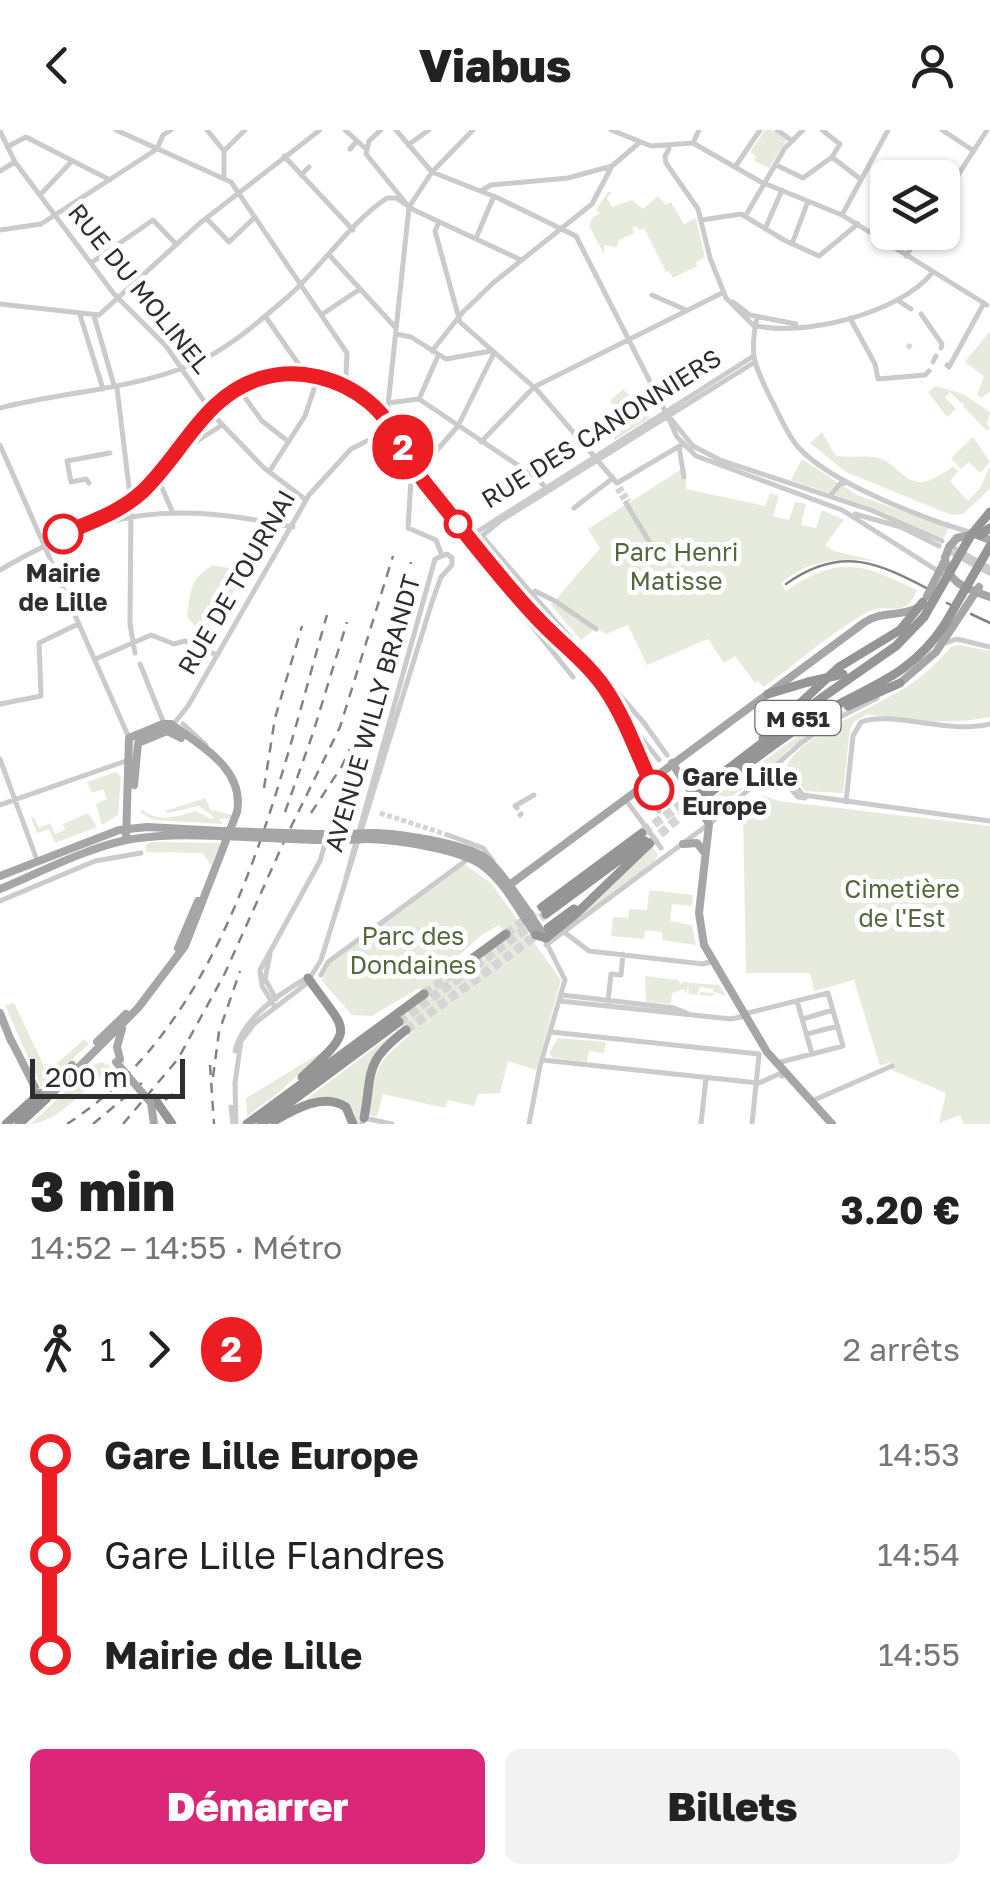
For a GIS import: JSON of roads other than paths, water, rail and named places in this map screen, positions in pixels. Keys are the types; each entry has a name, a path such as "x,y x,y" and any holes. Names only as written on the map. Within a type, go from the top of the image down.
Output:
{"highway":[{"name":"M 651","path":"984,539 944,624 924,652 903,671 820,714 688,804 702,789 910,634 924,617 968,539 990,512"},
{"path":"984,539 990,528"},
{"path":"702,789 839,667 900,630 925,599"},
{"path":"768,694 842,674 910,634"},
{"path":"763,754 834,712 900,683"},
{"path":"544,936 610,881 649,832"},
{"path":"544,910 649,832"},
{"path":"454,972 506,934"},
{"path":"263,1122 341,1038 339,1018 310,978"},
{"path":"263,1122 424,994"},
{"path":"263,1122 402,1026 370,1070 368,1122"},
{"path":"6,1124 38,1098"},
{"path":"19,1124 38,1098"},
{"path":"247,1124 325,1100 343,1104 353,1124"},
{"path":"152,1101 172,1124"}],"main road":[{"path":"982,587 954,582 947,570 951,544 960,536 984,539"},
{"path":"510,885 625,798 666,761 768,694 868,619 880,614 906,613 925,599 951,553"},
{"path":"982,587 990,597"},
{"path":"900,683 942,644 982,587"},
{"path":"62,1083 147,993 174,956 238,802 233,778 168,728 132,742"},
{"path":"129,840 132,742"},
{"path":"129,828 132,742"},
{"path":"666,761 708,819 700,926 704,945 762,1052 777,1063 832,1124"},
{"path":"704,875 708,819"},
{"path":"0,876 92,838 129,828 224,835"},
{"path":"0,889 129,840 170,835 409,837 474,852 510,885 544,936"},
{"path":"38,1098 123,1024 185,946 224,835"},
{"path":"369,836 468,858 510,885"},
{"path":"683,844 699,844 704,854"},
{"path":"0,1014 38,1098"},
{"path":"118,1061 123,1024"},
{"path":"101,1041 106,1054 118,1061"},
{"path":"101,1041 152,1101 163,1124"},
{"path":"38,1098 95,1056 106,1054"},
{"path":"152,1101 154,1124"}],"street":[{"path":"116,130 224,178 239,192 347,353 345,394"},
{"path":"0,230 39,225 156,149 163,135 171,130"},
{"path":"207,130 224,151 224,178"},
{"path":"224,151 245,130"},
{"path":"0,304 101,314 176,244 320,130"},
{"path":"345,130 366,150 410,207 521,260"},
{"path":"366,150 371,138 381,130"},
{"path":"408,146 429,130"},
{"path":"473,130 432,172 410,207 384,441 402,448 423,482 532,591 630,704 666,761"},
{"path":"611,130 639,143 672,147 693,143 782,190 842,214 986,304 948,366"},
{"path":"693,143 699,130"},
{"path":"735,167 760,130"},
{"path":"777,130 792,140"},
{"path":"746,215 786,148 803,130"},
{"path":"776,165 803,178 832,157 840,144 822,130"},
{"path":"842,214 888,130"},
{"path":"942,130 974,150"},
{"path":"960,172 987,130"},
{"name":"RUE DU MOLINEL","path":"0,131 15,162 57,213 91,264 118,299 159,337 212,413 268,472 306,500"},
{"path":"15,132 110,180"},
{"path":"398,132 432,172 481,190 576,236 668,414 681,446 684,477"},
{"path":"7,147 25,139"},
{"path":"350,149 357,142"},
{"path":"419,399 435,353 458,318 521,260 592,204 612,166 639,143"},
{"path":"672,147 665,156 670,171 702,220 710,258 724,292 735,310 755,326 818,326 850,318 910,292 932,273"},
{"path":"284,156 353,230"},
{"path":"832,157 859,178"},
{"path":"40,195 73,159"},
{"path":"0,171 15,162"},
{"path":"442,162 442,174"},
{"path":"481,190 491,185 568,178 612,166"},
{"path":"301,174 309,167"},
{"path":"765,228 782,190"},
{"path":"0,408 116,386 183,368 228,344 300,285 383,200 398,194"},
{"path":"476,238 494,196"},
{"path":"792,244 808,201"},
{"path":"702,220 736,213 746,215 792,244 822,255 858,224"},
{"path":"206,219 229,242 255,217"},
{"path":"91,264 152,220 176,244"},
{"path":"439,222 435,231 458,318 534,388 616,484"},
{"path":"906,256 910,250"},
{"path":"330,256 396,331 454,359 493,352"},
{"path":"320,315 360,289"},
{"path":"481,442 534,388 724,292"},
{"path":"724,292 741,310 757,317 818,326"},
{"path":"652,295 686,310"},
{"path":"896,299 912,309"},
{"path":"80,314 102,389"},
{"path":"921,314 941,348"},
{"path":"94,316 116,386 131,516 135,653"},
{"path":"265,316 313,381 308,412 268,472"},
{"path":"757,317 754,360 794,443 848,483 984,539"},
{"path":"850,318 874,364 874,376 882,381 925,376 929,371"},
{"path":"441,554 436,540 407,527 411,481 458,426 493,352"},
{"name":"RUE DES CANONNIERS","path":"477,537 754,360"},
{"path":"212,413 242,392 272,381 313,381 367,405 419,399 540,480 548,490"},
{"path":"242,392 262,421 289,442"},
{"path":"668,414 690,444 712,457 890,517 941,544 842,510"},
{"path":"166,462 222,425"},
{"name":"RUE DE TOURNAI","path":"168,728 185,709 306,500 343,455 364,442 384,441"},
{"path":"0,445 132,742"},
{"path":"574,508 681,446"},
{"path":"681,446 710,462 842,510 954,582"},
{"path":"89,482 86,478 71,482 67,460 110,453"},
{"path":"156,466 153,467 173,512"},
{"path":"832,497 840,484 848,483"},
{"path":"628,504 653,548"},
{"path":"0,570 93,524 131,516 173,512 292,527"},
{"path":"477,537 666,761"},
{"path":"951,553 990,570"},
{"name":"AVENUE WILLY BRANDT","path":"310,978 324,954 346,878 369,810 432,602 441,578 452,565 450,556 441,554 435,559 369,810"},
{"path":"503,590 573,678"},
{"path":"532,591 555,600 596,629"},
{"path":"0,704 41,696 39,643 78,624"},
{"path":"98,658 150,635 174,644 185,641 217,655"},
{"path":"942,644 957,639 990,648"},
{"path":"140,664 168,728"},
{"path":"529,1124 564,974 544,936 564,932 667,856 825,726 900,683"},
{"path":"846,802 853,736 865,720 966,730 990,724"},
{"path":"183,724 216,754"},
{"path":"0,759 37,860"},
{"path":"0,804 129,760"},
{"path":"778,764 800,794 990,821"},
{"path":"768,776 780,775 800,798 818,798"},
{"path":"519,812 534,795"},
{"path":"625,798 667,856"},
{"path":"448,835 483,848 496,869"},
{"path":"276,1003 260,973 320,860 322,837"},
{"path":"0,902 96,861 141,853"},
{"path":"322,976 328,962 468,858"},
{"path":"564,932 588,951 702,964 714,960"},
{"path":"608,1000 611,974 620,975 623,954"},
{"path":"234,1124 240,1044 248,1030 276,1003 310,978"},
{"path":"561,998 734,1019 828,992 844,1046 777,1063"},
{"path":"561,998 674,1008 690,1014"},
{"path":"797,1000 812,1054"},
{"path":"802,1019 834,1010"},
{"path":"806,1034 838,1026"},
{"path":"551,1032 762,1052 752,1124"},
{"path":"542,1060 756,1083 782,1076"},
{"path":"812,1100 892,1066"},
{"path":"702,1124 706,1078"},
{"path":"368,1122 392,1124"}],"tunnel":[{"path":"907,345 913,348"},
{"path":"620,487 629,501"},
{"path":"617,489 626,503"},
{"path":"643,832 686,801"},
{"path":"650,843 691,807"},
{"path":"380,813 448,835"},
{"path":"506,934 542,907"},
{"path":"399,1022 546,914"},
{"path":"406,1030 541,932"},
{"path":"424,994 454,972"}],"tram line":[{"path":"786,584 825,564 843,561 878,566 934,592"},
{"path":"947,603 951,605"},
{"path":"971,614 990,623"}],"railway":[{"path":"123,1124 178,1059 225,973 340,727 393,556"},
{"path":"311,813 342,766 360,728 411,562"},
{"path":"67,1124 123,1079 170,1024 208,963 266,825 327,615"},
{"path":"285,812 347,622"},
{"path":"264,788 275,718 302,626"},
{"path":"213,1077 219,1032 240,971"},
{"path":"210,1065 214,1124"},
{"path":"93,1124 143,1082"},
{"path":"165,1100 173,1094"}],"metro line":[{"name":"2","path":"63,534 140,494 210,409 241,386 264,377 290,374 312,375 343,385 385,418 429,488 532,613 596,676 620,714 654,790"}],"place":[{"name":"Mairie de Lille","path":"63,534"},
{"name":"Gare Lille Europe","path":"654,790"}],"park label":[{"name":"Parc Henri Matisse","path":"676,566"},
{"name":"Cimetière de l'Est","path":"902,902"},
{"name":"Parc des Dondaines","path":"413,950"}]}
